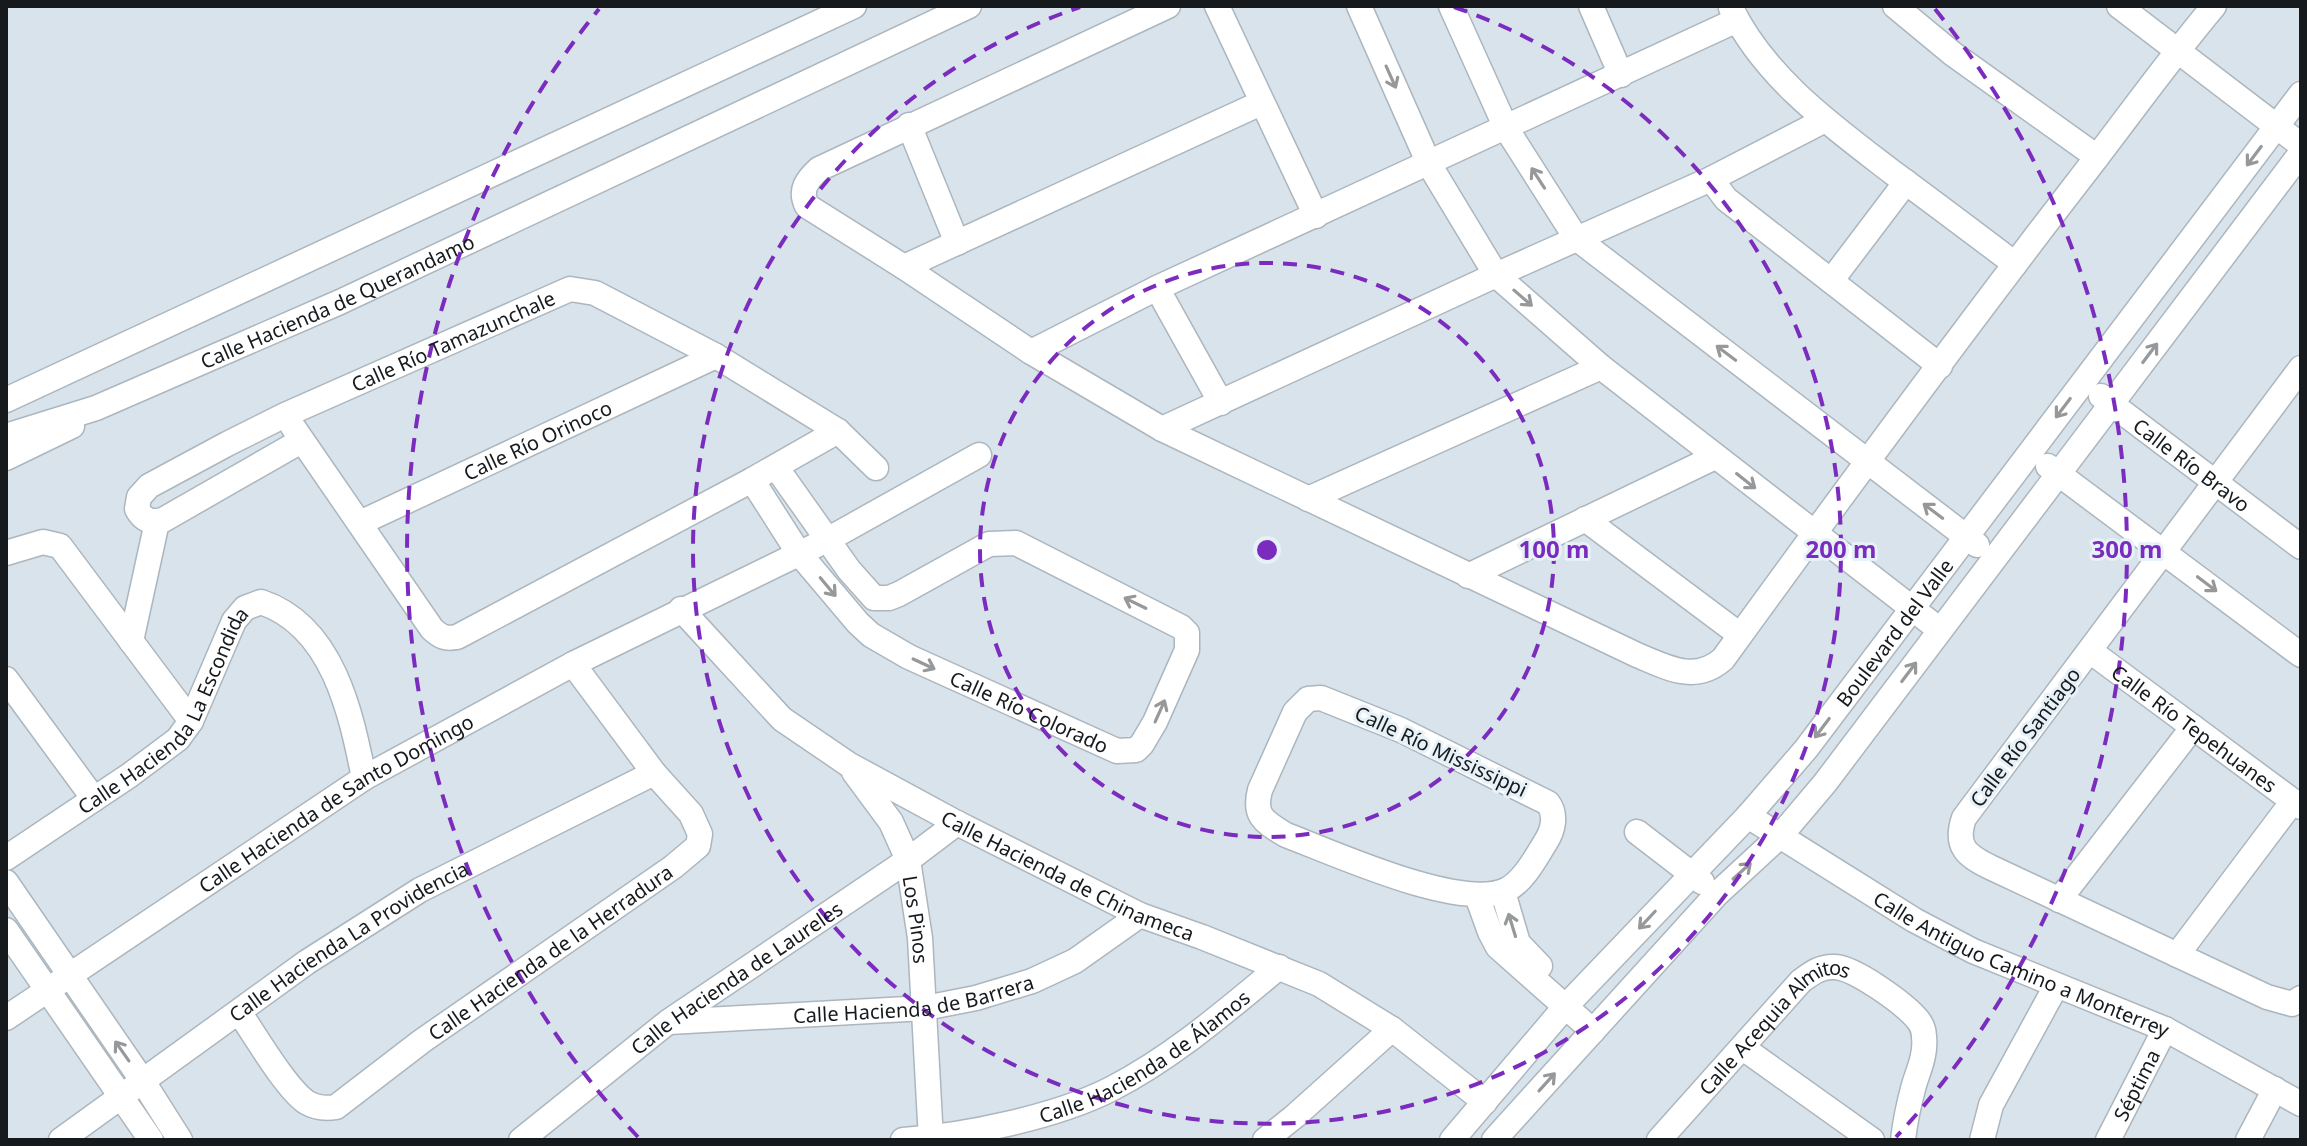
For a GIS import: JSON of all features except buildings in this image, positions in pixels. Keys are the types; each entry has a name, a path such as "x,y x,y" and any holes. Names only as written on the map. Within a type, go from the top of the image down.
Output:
{"street":[{"path":"6,400 854,6"},
{"name":"Calle Hacienda de Querandamo","path":"6,436 96,408 340,302 969,6"},
{"path":"1168,6 819,169 803,190 807,206 1031,352 1162,429 1670,669 1694,672 1710,671 1723,659 1813,533 2015,264 2177,50 2214,6"},
{"path":"1217,6 1316,216"},
{"path":"1359,6 1429,164 1496,275 1601,367 1940,630"},
{"path":"1451,6 1506,128 1576,238 1994,559"},
{"path":"1591,6 1621,75"},
{"path":"1895,6 1953,54 2097,157"},
{"path":"2119,6 2301,145"},
{"path":"1031,352 1157,288 1621,75 1734,13 1776,74 1825,120 2015,264"},
{"name":"Boulevard del Valle","path":"1452,1140 1570,1001 1748,816 1806,749 2301,94"},
{"path":"904,267 1261,103"},
{"path":"1162,429 1711,179 1825,120"},
{"path":"909,125 957,243"},
{"name":"Boulevard del Valle","path":"1494,1140 1717,894 1781,835 1825,783 2301,153"},
{"path":"1711,179 1726,199 1940,366"},
{"path":"1831,281 1906,182"},
{"path":"1157,288 1221,403"},
{"name":"Calle Río Tamazunchale","path":"157,522 146,519 137,509 139,497 149,486 285,415 570,289 595,293 716,356 838,431 876,468"},
{"name":"Calle Río Orinoco","path":"360,523 716,356"},
{"path":"1308,499 1601,367"},
{"name":"Calle Río Santiago","path":"2300,372 1964,818 1959,833 1961,845 1977,861 2267,997 2292,1004 2301,998"},
{"name":"Calle Río Bravo","path":"2083,382 2301,547"},
{"name":"Calle Hacienda de Querandamo","path":"6,458 48,440 96,408"},
{"path":"285,415 432,629 441,638 448,639 569,579 838,431"},
{"path":"131,641 157,522 301,441"},
{"path":"2030,453 2301,655"},
{"name":"Calle Hacienda de Santo Domingo","path":"6,1018 364,778 573,664 827,540 979,455"},
{"path":"1468,576 1715,457"},
{"path":"776,467 827,540"},
{"path":"752,480 798,552"},
{"path":"1585,519 1740,635"},
{"name":"Calle Río Colorado","path":"798,552 858,623 887,645 1117,751 1136,750 1142,744 1187,650 1187,633 1181,627 1016,543 989,544 899,594 881,599 874,598 827,540"},
{"path":"6,553 43,542 60,546 191,721"},
{"name":"Calle Hacienda La Escondida","path":"6,858 178,739 191,721 234,621 252,604 261,602 273,606 301,625 317,643 345,701 364,778"},
{"name":"Calle Hacienda de Chinameca","path":"681,609 782,719 848,764 1140,915 1279,967 1351,1001 1485,1102"},
{"name":"Calle Río Tepehuanes","path":"2090,651 2297,804"},
{"name":"Calle Hacienda de la Herradura","path":"239,1012 291,1087 306,1102 324,1109 336,1107 422,1041 587,929 698,846 700,834 697,824 654,773 573,664"},
{"path":"6,679 94,799"},
{"name":"Calle Río Mississippi","path":"1321,698 1336,702 1414,736 1548,803 1554,817 1548,838 1526,872 1514,886 1503,892 1477,896 1422,886 1286,835 1266,823 1258,813 1256,802 1295,712 1302,704 1308,699 1321,698"},
{"path":"2059,900 2193,727"},
{"name":"Los Pinos","path":"848,764 891,822 908,860 920,938 931,1139"},
{"name":"Calle Hacienda La Providencia","path":"61,1140 307,962 420,890 654,773"},
{"path":"2177,955 2297,804"},
{"name":"Calle Antiguo Camino a Monterrey","path":"1748,816 1914,920 1973,951 2165,1029 2301,1104"},
{"name":"Calle Hacienda de Laureles","path":"521,1140 668,1022 908,860 957,823"},
{"path":"1637,832 1717,894"},
{"path":"6,882 180,1140"},
{"path":"1503,892 1518,943 1597,1026"},
{"path":"1477,896 1498,947 1570,1001"},
{"name":"Calle Hacienda de Barrera","path":"668,1022 925,1008 976,998 1032,981 1075,961 1140,915"},
{"path":"6,930 151,1140"},
{"name":"Calle Hacienda de Álamos","path":"903,1140 931,1139 1044,1113 1108,1090 1153,1065 1206,1028 1279,967"},
{"name":"Calle Acequia Almitos","path":"1661,1140 1801,981 1816,970 1833,967 1844,968 1860,977 1910,1012 1923,1028 1922,1063 1903,1140"},
{"path":"1984,1130 2007,1074 2056,986"},
{"path":"1265,1140 1392,1029"},
{"name":"Séptima","path":"2108,1140 2165,1029"},
{"path":"1743,1048 1872,1140"},
{"path":"2248,1140 2275,1089"}]}
